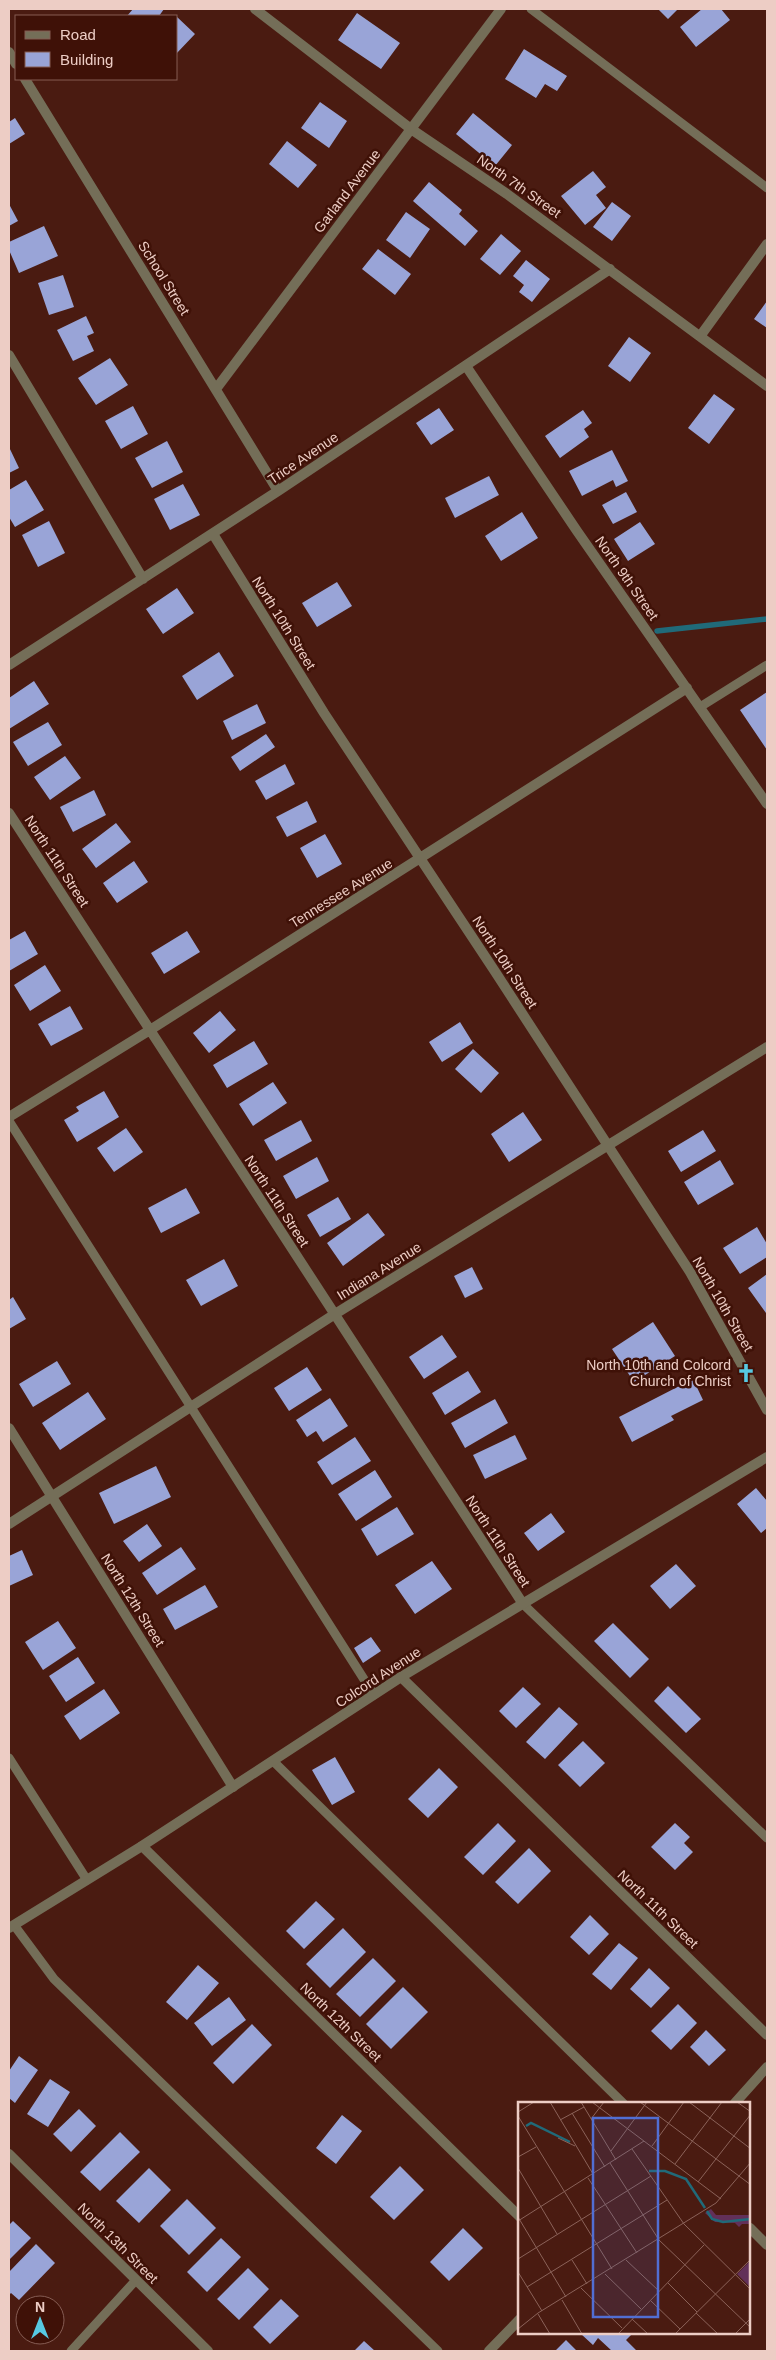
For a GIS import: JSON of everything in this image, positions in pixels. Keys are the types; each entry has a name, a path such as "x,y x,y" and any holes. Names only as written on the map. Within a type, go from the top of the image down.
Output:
{"street":[{"name":"North 7th Street","path":"255,9 411,129 507,194 701,335 767,386"},
{"name":"Garland Avenue","path":"216,389 501,9"},
{"name":"School Street","path":"26,80 278,491"},
{"path":"701,335 767,244"},
{"name":"Trice Avenue","path":"9,665 213,534 610,269"},
{"path":"9,355 143,579"},
{"name":"North 9th Street","path":"466,366 767,804"},
{"name":"North 10th Street","path":"213,534 324,713 690,1272 767,1410"},
{"name":"Tennessee Avenue","path":"9,1119 687,688"},
{"name":"North 11th Street","path":"9,813 523,1604"},
{"name":"Indiana Avenue","path":"9,1524 335,1314 767,1047"},
{"name":"North 12th Street","path":"9,1428 233,1787"},
{"name":"Colcord Avenue","path":"12,1926 142,1846 401,1677 767,1457"},
{"name":"North 11th Street","path":"401,1677 767,2035"},
{"name":"North 12th Street","path":"142,1846 518,2215"},
{"path":"736,2102 767,2067"},
{"name":"North 13th Street","path":"9,2154 208,2351"},
{"path":"751,2229 767,2245"},
{"path":"489,2351 518,2321"}],"lane":[{"path":"531,9 767,188"},
{"path":"700,707 767,665"},
{"path":"9,1119 374,1695"},
{"path":"523,1604 767,1838"},
{"path":"9,1758 87,1880"},
{"path":"273,1762 622,2102"},
{"path":"12,1926 54,1979 438,2351"},
{"path":"70,2351 136,2280"}],"building":[{"path":"133,9 164,9 160,15 128,15"},
{"path":"658,9 678,9 668,19"},
{"path":"702,9 721,9 730,20 696,47 680,27"},
{"path":"357,13 400,43 381,69 338,40"},
{"path":"178,18 195,34 178,52"},
{"path":"524,49 567,76 557,91 545,84 536,98 505,79"},
{"path":"320,102 347,121 329,148 301,128"},
{"path":"473,113 512,145 495,166 456,134"},
{"path":"15,118 25,134 9,144 9,122"},
{"path":"287,141 317,165 298,188 269,164"},
{"path":"593,171 606,187 596,195 606,208 585,225 561,196"},
{"path":"429,182 462,210 459,214 478,231 465,246 413,201"},
{"path":"612,202 631,216 612,241 593,227"},
{"path":"9,204 18,221 9,226"},
{"path":"406,212 430,229 410,258 386,240"},
{"path":"44,226 58,256 19,273 9,250 9,242"},
{"path":"501,234 521,251 500,275 480,259"},
{"path":"378,249 411,274 395,295 362,269"},
{"path":"526,260 550,279 532,302 519,292 524,285 513,276"},
{"path":"63,275 74,307 49,315 38,283"},
{"path":"767,301 767,328 754,319"},
{"path":"86,316 94,333 87,336 94,351 73,361 57,330"},
{"path":"629,337 651,353 630,382 608,366"},
{"path":"110,358 128,385 96,405 78,378"},
{"path":"714,394 735,409 709,444 688,428"},
{"path":"133,406 148,434 121,449 105,421"},
{"path":"439,408 454,430 431,445 416,423"},
{"path":"583,410 592,423 584,429 589,437 560,458 545,436"},
{"path":"167,441 183,472 152,488 135,458"},
{"path":"9,447 19,468 9,473"},
{"path":"612,450 628,481 616,487 613,480 582,496 569,471"},
{"path":"489,476 499,495 455,518 445,498"},
{"path":"26,480 44,510 15,527 9,517 9,490"},
{"path":"183,484 200,515 170,530 154,499"},
{"path":"626,492 637,512 613,524 602,505"},
{"path":"522,512 538,538 501,561 485,536"},
{"path":"49,521 65,553 38,567 22,535"},
{"path":"640,522 655,544 628,561 614,539"},
{"path":"337,582 352,606 317,627 302,603"},
{"path":"177,588 194,613 163,634 146,609"},
{"path":"219,652 234,676 197,700 182,676"},
{"path":"34,681 49,704 9,729 9,698"},
{"path":"767,692 767,750 740,710"},
{"path":"257,704 266,723 232,740 223,721"},
{"path":"48,722 62,745 28,766 13,742"},
{"path":"266,734 275,747 240,771 231,757"},
{"path":"65,756 81,778 50,800 34,777"},
{"path":"285,764 295,784 266,800 255,781"},
{"path":"94,790 106,815 73,832 60,807"},
{"path":"307,801 317,822 287,837 276,817"},
{"path":"116,823 131,842 96,868 82,849"},
{"path":"325,834 342,864 317,878 300,848"},
{"path":"134,861 148,882 117,903 103,883"},
{"path":"25,931 38,954 9,971 9,940"},
{"path":"187,931 200,952 164,974 151,953"},
{"path":"45,965 61,991 30,1011 14,985"},
{"path":"70,1006 83,1029 51,1046 38,1024"},
{"path":"220,1011 236,1030 209,1053 193,1033"},
{"path":"460,1022 473,1043 442,1062 429,1042"},
{"path":"254,1041 268,1064 227,1088 213,1065"},
{"path":"473,1049 499,1073 481,1093 455,1069"},
{"path":"273,1082 287,1103 253,1126 239,1104"},
{"path":"104,1091 119,1117 77,1142 64,1120 79,1111 76,1107"},
{"path":"523,1112 542,1140 509,1162 491,1134"},
{"path":"301,1120 312,1141 276,1161 264,1140"},
{"path":"126,1128 143,1152 114,1172 97,1148"},
{"path":"703,1130 716,1151 681,1172 668,1151"},
{"path":"317,1157 329,1181 296,1199 283,1176"},
{"path":"720,1160 734,1184 698,1205 684,1182"},
{"path":"186,1188 200,1213 161,1233 148,1208"},
{"path":"338,1197 351,1219 320,1237 307,1215"},
{"path":"368,1213 385,1235 343,1266 327,1243"},
{"path":"757,1227 767,1244 767,1257 740,1274 723,1248"},
{"path":"224,1259 238,1286 201,1306 186,1280"},
{"path":"472,1267 483,1289 465,1298 454,1276"},
{"path":"767,1274 767,1312 766,1313 748,1288"},
{"path":"13,1297 26,1319 9,1329 9,1300"},
{"path":"653,1322 675,1356 634,1382 612,1349"},
{"path":"442,1335 457,1357 424,1379 409,1357"},
{"path":"57,1361 71,1384 33,1407 19,1384"},
{"path":"307,1367 322,1390 289,1411 274,1388"},
{"path":"468,1371 481,1392 445,1415 432,1393"},
{"path":"693,1379 703,1400 671,1416 674,1420 632,1442 619,1417"},
{"path":"88,1392 106,1419 60,1450 42,1423"},
{"path":"330,1398 348,1426 323,1442 316,1431 307,1437 296,1420"},
{"path":"495,1399 508,1423 465,1448 451,1423"},
{"path":"515,1435 527,1459 485,1479 473,1455"},
{"path":"355,1437 371,1461 332,1485 317,1462"},
{"path":"156,1466 171,1497 114,1524 99,1493"},
{"path":"375,1470 392,1497 356,1521 338,1494"},
{"path":"756,1488 767,1501 767,1528 761,1533 737,1504"},
{"path":"397,1507 414,1534 377,1556 361,1529"},
{"path":"551,1513 565,1532 538,1551 524,1533"},
{"path":"147,1524 162,1546 139,1562 123,1541"},
{"path":"181,1547 196,1569 157,1595 142,1573"},
{"path":"22,1550 33,1575 9,1586 9,1556"},
{"path":"432,1561 452,1589 415,1614 395,1585"},
{"path":"676,1564 696,1586 670,1609 650,1586"},
{"path":"205,1585 218,1607 175,1630 163,1609"},
{"path":"58,1621 76,1648 43,1670 25,1642"},
{"path":"613,1623 649,1659 630,1678 594,1641"},
{"path":"371,1637 381,1651 363,1663 354,1648"},
{"path":"78,1657 95,1683 66,1702 49,1676"},
{"path":"668,1686 701,1719 686,1733 654,1701"},
{"path":"523,1687 541,1704 516,1728 499,1711"},
{"path":"104,1689 120,1713 80,1740 64,1716"},
{"path":"559,1707 578,1724 545,1759 526,1742"},
{"path":"583,1741 605,1763 580,1787 558,1765"},
{"path":"335,1757 355,1792 332,1805 312,1770"},
{"path":"439,1768 458,1787 428,1818 408,1799"},
{"path":"498,1823 516,1841 483,1875 464,1857"},
{"path":"675,1823 690,1837 684,1843 693,1852 675,1870 651,1847"},
{"path":"529,1848 551,1871 518,1904 495,1882"},
{"path":"316,1901 335,1919 304,1949 286,1931"},
{"path":"590,1915 609,1934 589,1955 570,1937"},
{"path":"343,1928 366,1952 330,1988 306,1964"},
{"path":"619,1943 638,1958 611,1990 592,1974"},
{"path":"373,1958 396,1981 360,2017 336,1994"},
{"path":"198,1965 219,1983 187,2020 166,2002"},
{"path":"649,1968 670,1988 651,2008 630,1989"},
{"path":"403,1987 428,2012 391,2049 366,2024"},
{"path":"229,1997 246,2020 212,2046 194,2023"},
{"path":"678,2004 697,2023 671,2050 651,2031"},
{"path":"252,2024 272,2045 233,2084 213,2063"},
{"path":"706,2030 726,2050 709,2066 690,2047"},
{"path":"19,2056 38,2070 15,2103 9,2098 9,2071"},
{"path":"50,2079 70,2092 48,2127 27,2114"},
{"path":"79,2109 96,2126 71,2152 53,2134"},
{"path":"342,2115 362,2131 336,2164 316,2148"},
{"path":"120,2132 140,2152 100,2191 80,2172"},
{"path":"400,2166 424,2190 394,2220 370,2197"},
{"path":"149,2168 171,2190 139,2223 116,2201"},
{"path":"187,2199 216,2228 189,2255 160,2226"},
{"path":"13,2221 31,2238 9,2260 9,2225"},
{"path":"463,2228 483,2248 449,2281 430,2262"},
{"path":"221,2238 241,2257 207,2292 187,2272"},
{"path":"36,2244 55,2263 24,2295 15,2296 11,2293 9,2295 9,2272"},
{"path":"248,2268 269,2289 239,2320 217,2299"},
{"path":"281,2299 299,2316 270,2344 253,2327"},
{"path":"582,2335 631,2335 626,2340 636,2350 612,2351 598,2338 593,2345"},
{"path":"566,2340 577,2351 555,2351"},
{"path":"364,2341 375,2351 354,2351"}],"waterway":[{"path":"657,631 767,619"}],"place":[{"name":"North 10th and Colcord Church of Christ","path":"746,1373"}]}
